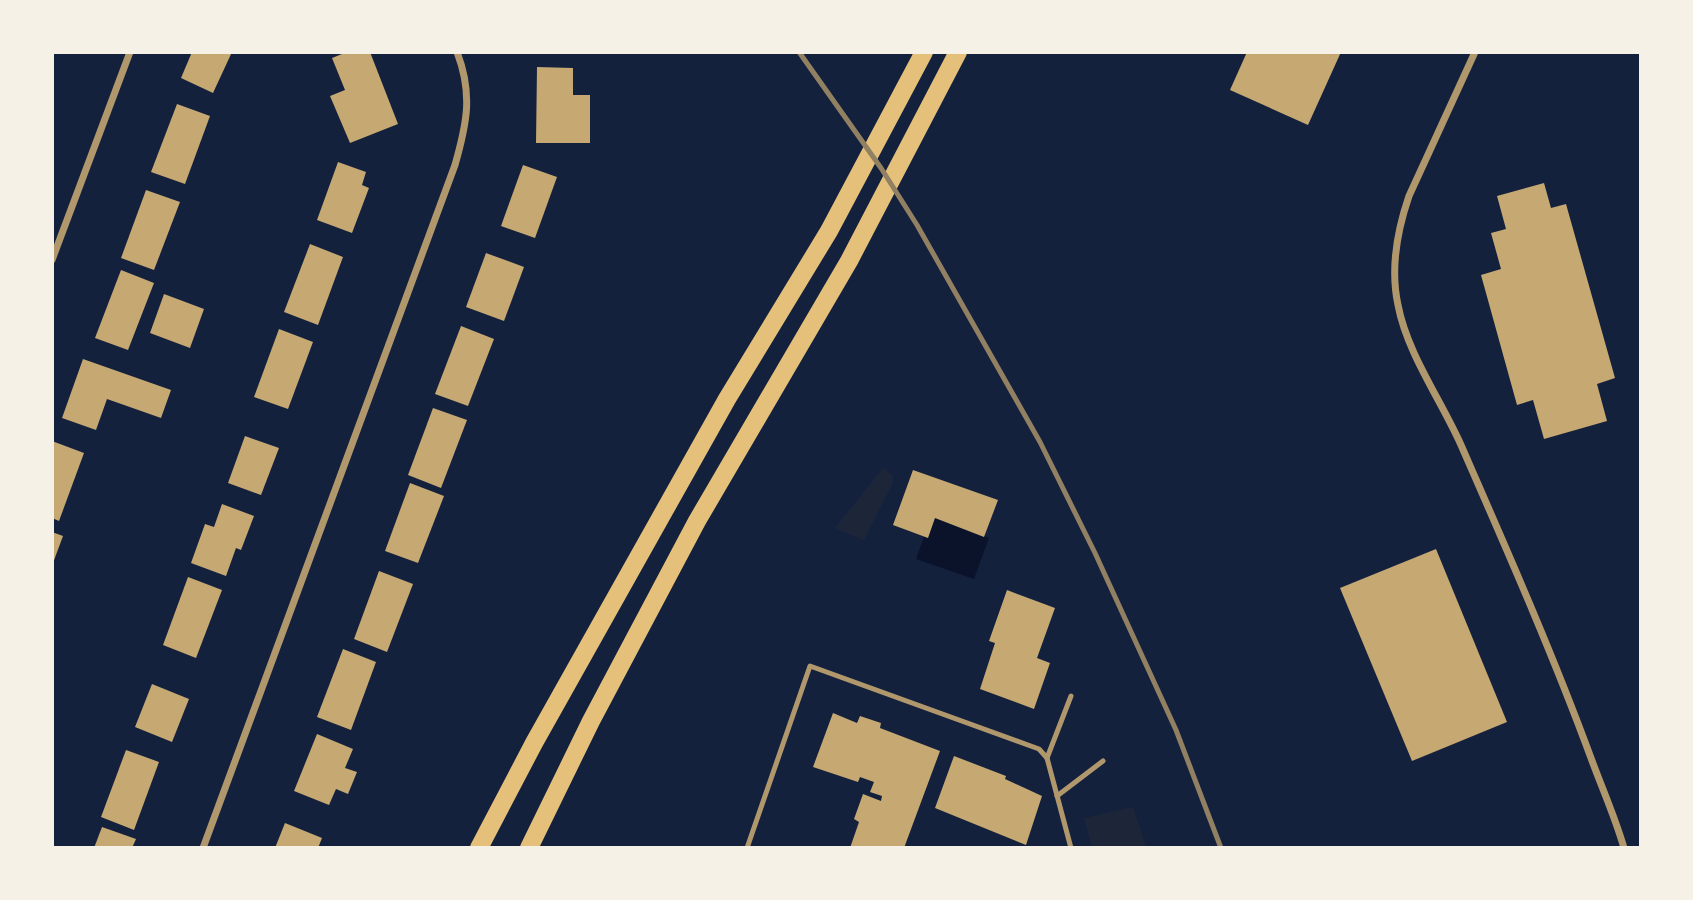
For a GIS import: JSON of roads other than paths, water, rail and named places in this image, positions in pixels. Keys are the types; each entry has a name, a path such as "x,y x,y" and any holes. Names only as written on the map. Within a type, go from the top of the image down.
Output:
{"main road":[{"path":"529,848 590,721 697,521 849,261 958,52"},
{"path":"480,848 534,743 720,411 829,232 922,55"}],"street":[{"path":"52,260 130,52"},
{"path":"203,848 455,164 467,113 466,75 457,52"},
{"path":"1475,52 1401,217 1395,254 1397,303 1403,329 1453,427 1558,673 1624,848"}],"lane":[{"path":"747,848 810,666 1039,749 1047,758 1071,848"},
{"path":"1047,758 1071,696"},
{"path":"1057,796 1103,761"}],"railway":[{"path":"799,52 881,168 917,225 1040,442 1095,553 1176,730 1221,848"}]}
